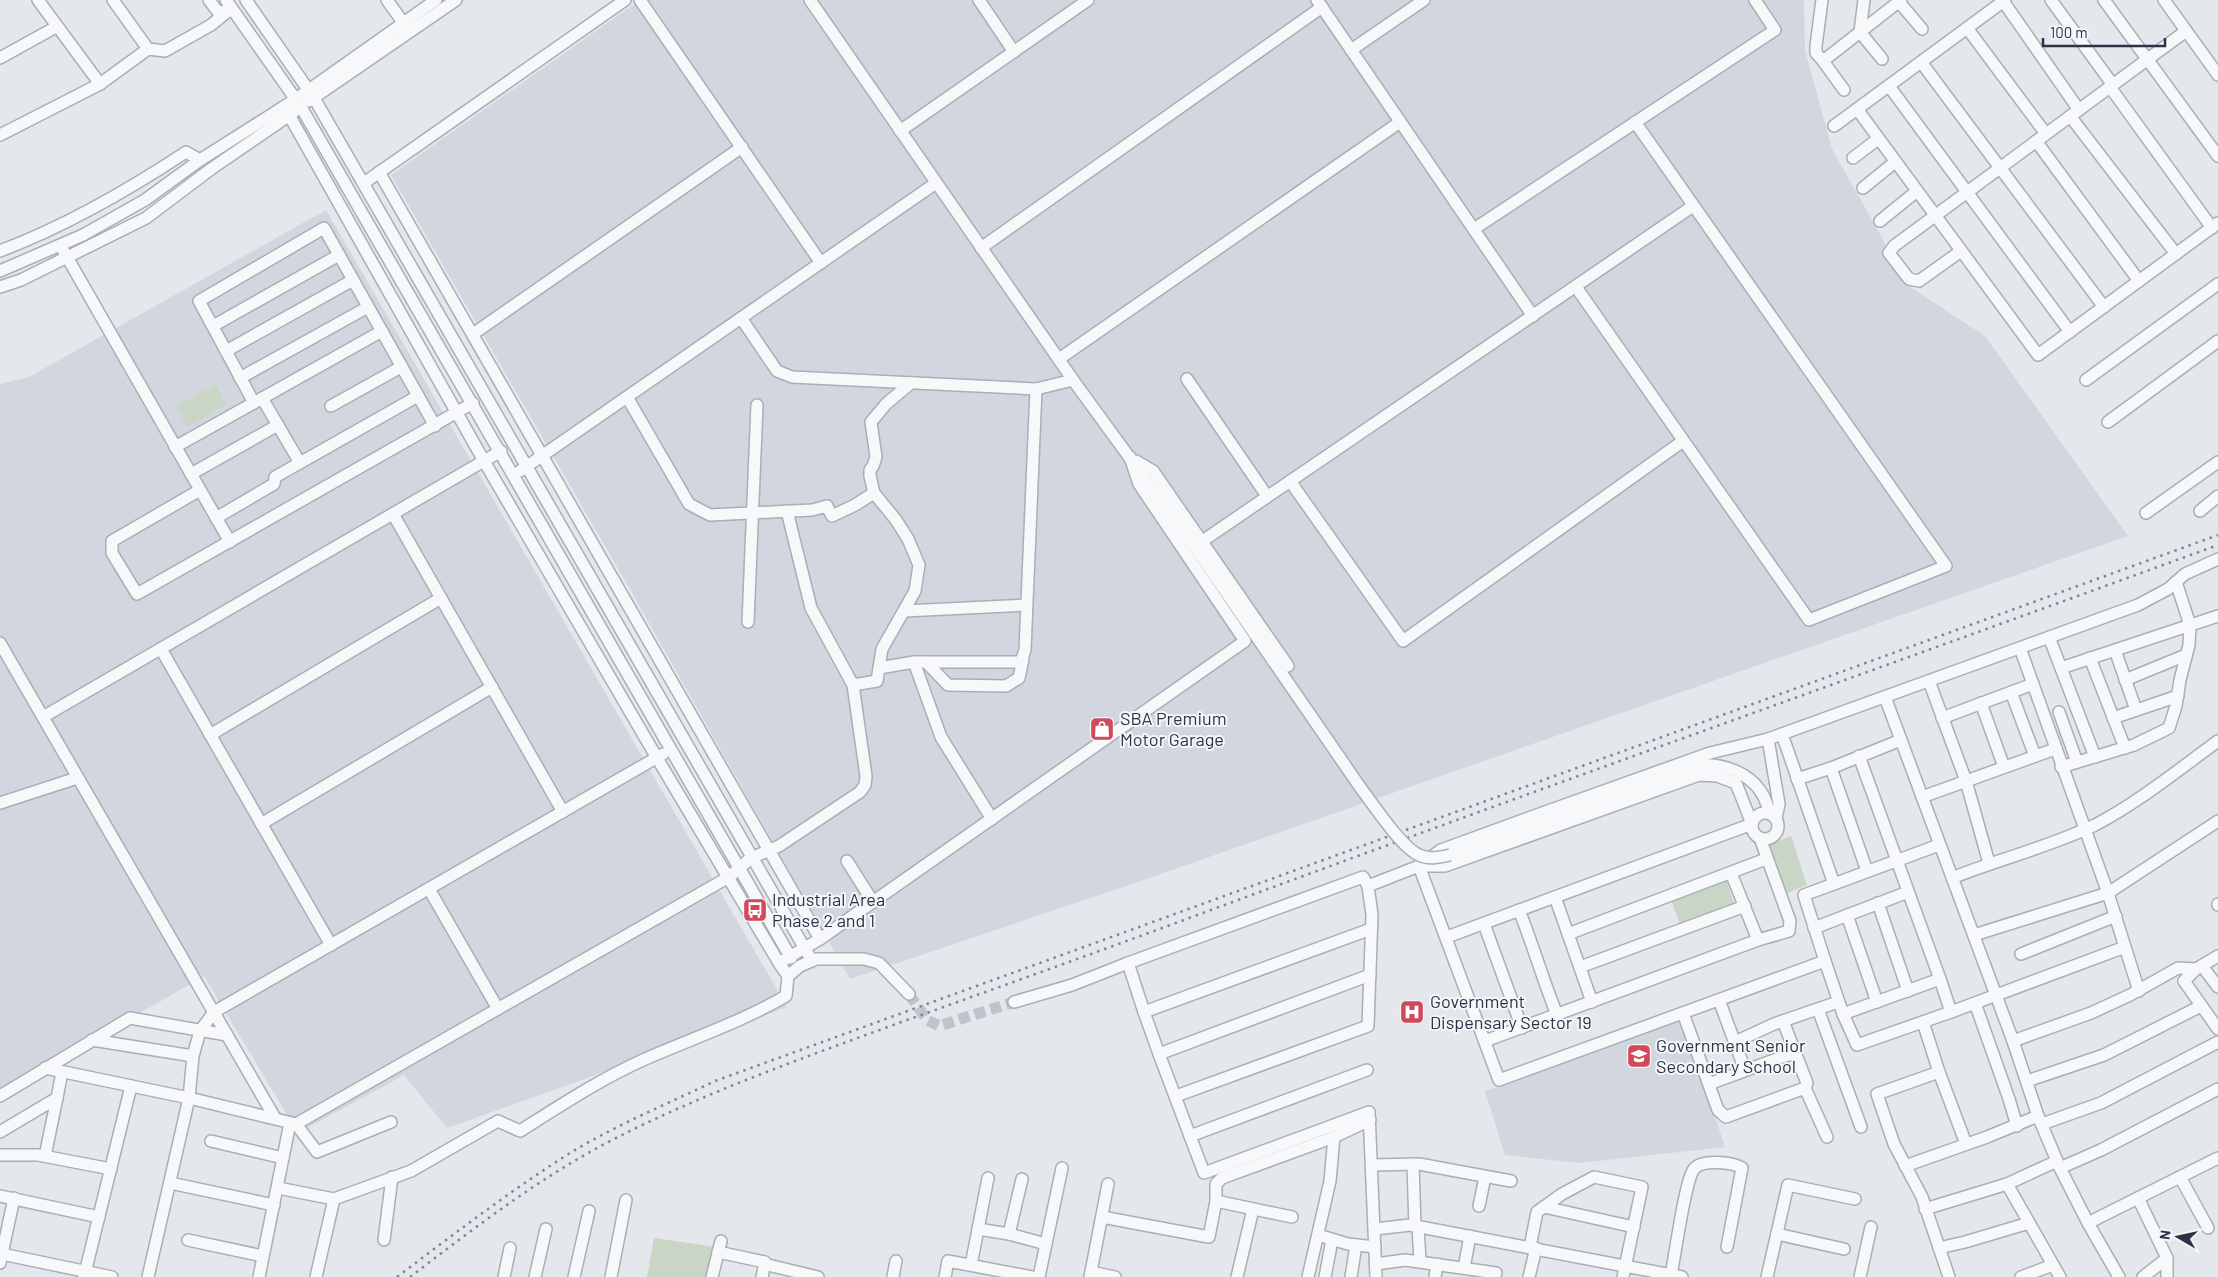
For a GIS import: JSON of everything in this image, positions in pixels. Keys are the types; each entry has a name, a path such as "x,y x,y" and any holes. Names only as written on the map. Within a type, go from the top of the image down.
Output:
{"street":[{"path":"38,0 56,27 100,84"},
{"path":"113,0 148,50"},
{"path":"209,0 218,12 229,7"},
{"path":"246,0 311,94 364,183 812,961"},
{"path":"387,0 407,27"},
{"path":"407,27 436,0"},
{"path":"0,271 83,235 145,200 200,160 298,103 407,27 456,0"},
{"path":"364,183 625,0"},
{"path":"640,0 821,263"},
{"path":"810,0 936,184 1073,380 1194,546 1360,787 1409,848 1420,856 1436,858 1450,855 1698,765 1724,768 1749,778 1756,784 1766,800 1779,827 1776,835 1768,839 1760,838 1754,833 1736,783 1717,776 1699,775 1445,866 1433,868 1419,866"},
{"path":"979,0 1014,52"},
{"path":"900,131 1088,0"},
{"path":"1351,50 1424,0"},
{"path":"1474,229 1774,30 1755,0"},
{"path":"1822,0 1816,53 1844,90"},
{"path":"1864,0 1860,32 1882,59"},
{"path":"1834,126 2004,0 2075,113 2176,254"},
{"path":"1857,109 2038,354 2215,226 2111,86 2051,0"},
{"path":"2104,0 2218,156"},
{"path":"2164,0 2218,75"},
{"path":"1823,60 1900,1 1922,29"},
{"path":"981,248 1320,4 1533,316"},
{"path":"0,136 100,84 148,50 165,51 211,25 229,7"},
{"path":"229,7 298,103 501,451 791,958"},
{"path":"2,53 56,27"},
{"path":"1967,28 2046,134"},
{"path":"1961,251 1919,281 1909,279 1889,253 1894,246 2186,31"},
{"path":"1921,62 2104,307"},
{"path":"1889,86 2070,332"},
{"path":"0,287 21,280 146,218 211,169 289,115 298,103"},
{"path":"278,1188 334,1199 411,1171 498,1121 520,1131 588,1087 643,1060 763,1009 786,996 788,976 779,964 657,758 484,461 289,115"},
{"path":"1059,359 1400,122"},
{"path":"1576,287 1809,620 1946,566 1635,122"},
{"path":"1853,158 1878,139"},
{"path":"2036,141 2139,281"},
{"path":"473,334 742,147"},
{"path":"0,251 87,213 146,179 186,152 200,160"},
{"path":"1863,188 1895,162"},
{"path":"379,172 820,939"},
{"path":"514,475 936,184"},
{"path":"1880,221 1916,191"},
{"path":"1201,542 1694,206"},
{"path":"300,463 278,425 240,378 199,301 324,228 434,426"},
{"path":"60,246 230,542"},
{"path":"213,326 339,255"},
{"path":"226,351 353,280"},
{"path":"2086,380 2218,284"},
{"path":"240,378 368,307"},
{"path":"741,318 778,371 792,376 1036,389 1073,380"},
{"path":"175,447 382,331"},
{"path":"2108,422 2218,341"},
{"path":"331,406 401,367"},
{"path":"1187,379 1267,496"},
{"path":"853,685 877,682 882,649 915,591 919,566 908,539 896,520 874,494 870,476 870,470 876,457 871,422 886,404 911,383"},
{"path":"920,662 948,686 1006,686 1019,678 1023,659 1036,389"},
{"path":"216,518 274,484 275,477 418,396"},
{"path":"627,397 689,504 710,515 812,510 827,506 832,516 855,506 874,494"},
{"path":"200,490 112,541 112,553 137,594 473,404"},
{"path":"748,622 757,405"},
{"path":"191,474 278,425"},
{"path":"1290,481 1403,641 1683,441"},
{"path":"43,717 501,451"},
{"path":"1130,457 1153,471 1288,666"},
{"path":"779,964 820,939 1245,641 1139,484 1130,457"},
{"path":"2146,513 2218,462"},
{"path":"2200,510 2218,496"},
{"path":"259,1277 293,1123 729,877 751,858 779,846 860,792 865,785 866,776 853,685 811,608 787,511"},
{"path":"393,514 563,812"},
{"path":"1368,886 1419,866 1441,850 1534,816 1710,753 1768,739 2138,605 2168,589 2200,565 2218,559"},
{"path":"2061,767 2125,748 2168,728 2176,706 2190,626 2176,582"},
{"path":"210,735 441,598"},
{"path":"904,611 1026,605"},
{"path":"2061,668 2218,616"},
{"path":"2050,637 2095,757"},
{"path":"1,646 276,1118"},
{"path":"2020,648 2061,767 2108,893 2139,990"},
{"path":"161,649 331,945"},
{"path":"2115,650 2136,710"},
{"path":"2125,680 2186,655"},
{"path":"2090,658 2125,748"},
{"path":"880,668 920,662 1005,663 1021,662 1023,659"},
{"path":"920,662 941,737 992,819"},
{"path":"1929,681 1966,781 1989,863"},
{"path":"1942,718 2032,684"},
{"path":"261,824 492,688"},
{"path":"2012,692 2035,756"},
{"path":"1885,696 2013,1041 2040,1120 2088,1223 2119,1277"},
{"path":"2114,718 2178,696"},
{"path":"2042,712 2073,701"},
{"path":"1981,703 2004,767"},
{"path":"2059,712 2077,762"},
{"path":"1782,734 1834,884"},
{"path":"1768,739 1779,804 1773,816"},
{"path":"1797,779 1831,768 1901,740"},
{"path":"1952,878 1989,863 2065,838 2084,829 2124,808 2218,741"},
{"path":"1922,797 2055,749"},
{"path":"148,1277 189,1098 193,1056 200,1030 214,1012 671,750"},
{"path":"1858,756 1951,1012"},
{"path":"1831,768 1867,872"},
{"path":"0,803 77,778"},
{"path":"1447,937 1752,824 1756,816 1773,816"},
{"path":"1974,935 2108,893 2218,821"},
{"path":"1484,1041 1758,940 1788,932 1790,927 1782,898 1766,859 1760,838"},
{"path":"1939,844 1804,895 1838,1002 1857,1045 1951,1012 2125,946"},
{"path":"1568,934 1766,859"},
{"path":"846,861 873,902"},
{"path":"1419,866 1499,1080 1824,961"},
{"path":"1731,872 1758,940"},
{"path":"1014,1002 1072,985 1363,877 1368,886 1372,915 1368,1026 1176,1096"},
{"path":"428,889 498,1009"},
{"path":"1814,928 1908,892"},
{"path":"1555,897 1592,1002"},
{"path":"1878,903 1908,991"},
{"path":"1580,967 1745,906"},
{"path":"1519,910 1535,949 1541,976 1557,1015"},
{"path":"1847,915 1877,1002"},
{"path":"2021,954 2116,916"},
{"path":"1484,924 1522,1028"},
{"path":"1144,1012 1371,929"},
{"path":"2184,981 2199,967 2218,956"},
{"path":"788,976 800,966 816,959 864,960 879,963 909,994"},
{"path":"1128,963 1158,1054 1176,1096 1204,1173 1370,1116"},
{"path":"2013,1041 2091,1013 2183,967 2199,967 2218,987"},
{"path":"2172,971 2184,981 2218,1029"},
{"path":"1158,1054 1370,976"},
{"path":"1843,1014 1940,979"},
{"path":"1719,1000 1745,1070"},
{"path":"1735,1042 1783,1021 1838,1002"},
{"path":"1975,1003 2009,1099 2016,1126"},
{"path":"2027,1082 2104,1054 2201,1006"},
{"path":"1818,1010 1861,1127"},
{"path":"1683,1012 1718,1110 1726,1117 1806,1088"},
{"path":"0,1096 130,1018 227,1035"},
{"path":"1783,1021 1807,1083 1806,1088 1827,1137"},
{"path":"1923,1022 1938,1072 1966,1144"},
{"path":"92,1040 193,1056"},
{"path":"1905,1166 2016,1126 2101,1103 2218,1042"},
{"path":"1709,1084 1796,1053"},
{"path":"45,1068 189,1098 293,1123 317,1152 391,1122"},
{"path":"1190,1136 1368,1070"},
{"path":"45,1156 62,1072"},
{"path":"1938,1072 1877,1094 1894,1144 1925,1209 1949,1277"},
{"path":"85,1274 130,1086"},
{"path":"1925,1209 2008,1184 2100,1150 2218,1089"},
{"path":"0,1132 56,1098"},
{"path":"1102,1217 1209,1237 1216,1202 1216,1184 1222,1178 1334,1137 1370,1116"},
{"path":"1370,1116 1376,1277"},
{"path":"1308,1277 1332,1165 1334,1137"},
{"path":"211,1141 284,1158"},
{"path":"0,1155 45,1156 110,1169"},
{"path":"2088,1223 2218,1158"},
{"path":"1374,1229 1416,1226 1533,1248 1624,1271 1677,1276 1687,1190 1693,1170 1698,1165 1723,1162 1742,1168 1727,1247"},
{"path":"1372,1165 1384,1163 1413,1164 1511,1181"},
{"path":"1413,1164 1420,1262"},
{"path":"1039,1277 1062,1168"},
{"path":"384,1240 392,1177"},
{"path":"1479,1206 1485,1177"},
{"path":"1529,1277 1537,1212 1594,1177 1642,1187 1624,1271"},
{"path":"2180,1177 2208,1228"},
{"path":"971,1265 988,1178"},
{"path":"1009,1234 1022,1179"},
{"path":"170,1183 274,1205"},
{"path":"1108,1184 1090,1274 1115,1277"},
{"path":"2008,1184 2060,1277"},
{"path":"1768,1277 1788,1185 1854,1199"},
{"path":"0,1196 99,1217"},
{"path":"14,1198 1,1258 85,1274 112,1277"},
{"path":"2138,1198 2153,1234 2167,1258 2167,1277"},
{"path":"316,1277 334,1199"},
{"path":"611,1277 626,1200"},
{"path":"1216,1202 1292,1217"},
{"path":"1544,1207 1634,1227"},
{"path":"1236,1277 1253,1209"},
{"path":"574,1277 589,1211"},
{"path":"1939,1248 2030,1223"},
{"path":"1860,1277 1870,1227"},
{"path":"535,1277 546,1229"},
{"path":"978,1229 1009,1234 1046,1244"},
{"path":"1777,1234 1844,1249"},
{"path":"1318,1235 1332,1240 1375,1247"},
{"path":"1464,1268 1470,1236"},
{"path":"188,1240 263,1256"},
{"path":"1325,1277 1332,1240"},
{"path":"1351,1277 1356,1245"},
{"path":"712,1277 720,1247 765,1262 764,1264 818,1277"},
{"path":"504,1277 510,1248"},
{"path":"2142,1277 2167,1258"},
{"path":"893,1277 896,1261"},
{"path":"945,1277 948,1261 1032,1277"},
{"path":"1376,1264 1386,1261 1420,1262 1496,1273"},
{"path":"762,1277 764,1264"},
{"path":"1435,1277 1437,1264"},
{"path":"2021,1277 2053,1265"}],"shaded area":[{"path":"640,0 1804,0 1805,50 1832,149 1909,286 1985,336 2128,536 1132,884 850,979 631,591 391,175"},
{"path":"326,210 787,1007 447,1128 404,1075 298,1133 204,976 0,1094 0,384 29,377"},
{"name":"Government Senior Secondary School","path":"1683,1020 1725,1147 1579,1163 1505,1155 1485,1091"}],"green space":[{"path":"216,385 226,405 187,427 176,406"},
{"path":"1791,836 1807,885 1785,894 1766,846"},
{"path":"1726,879 1735,907 1681,927 1671,900"},
{"path":"654,1238 716,1247 709,1277 647,1277"}],"tunnel":[{"path":"909,994 927,1020 939,1026 1014,1002"}],"railway":[{"path":"397,1277 504,1198 570,1153 623,1124 715,1081 2218,535"},
{"path":"410,1277 534,1186 560,1170 648,1122 717,1092 860,1037 2218,545"}],"place":[{"name":"SBA Premium Motor Garage","path":"1102,729"},
{"name":"Industrial Area Phase 2 and 1","path":"755,910"},
{"name":"Government Dispensary Sector 19","path":"1412,1012"},
{"name":"Government Senior Secondary School","path":"1639,1056"}]}
